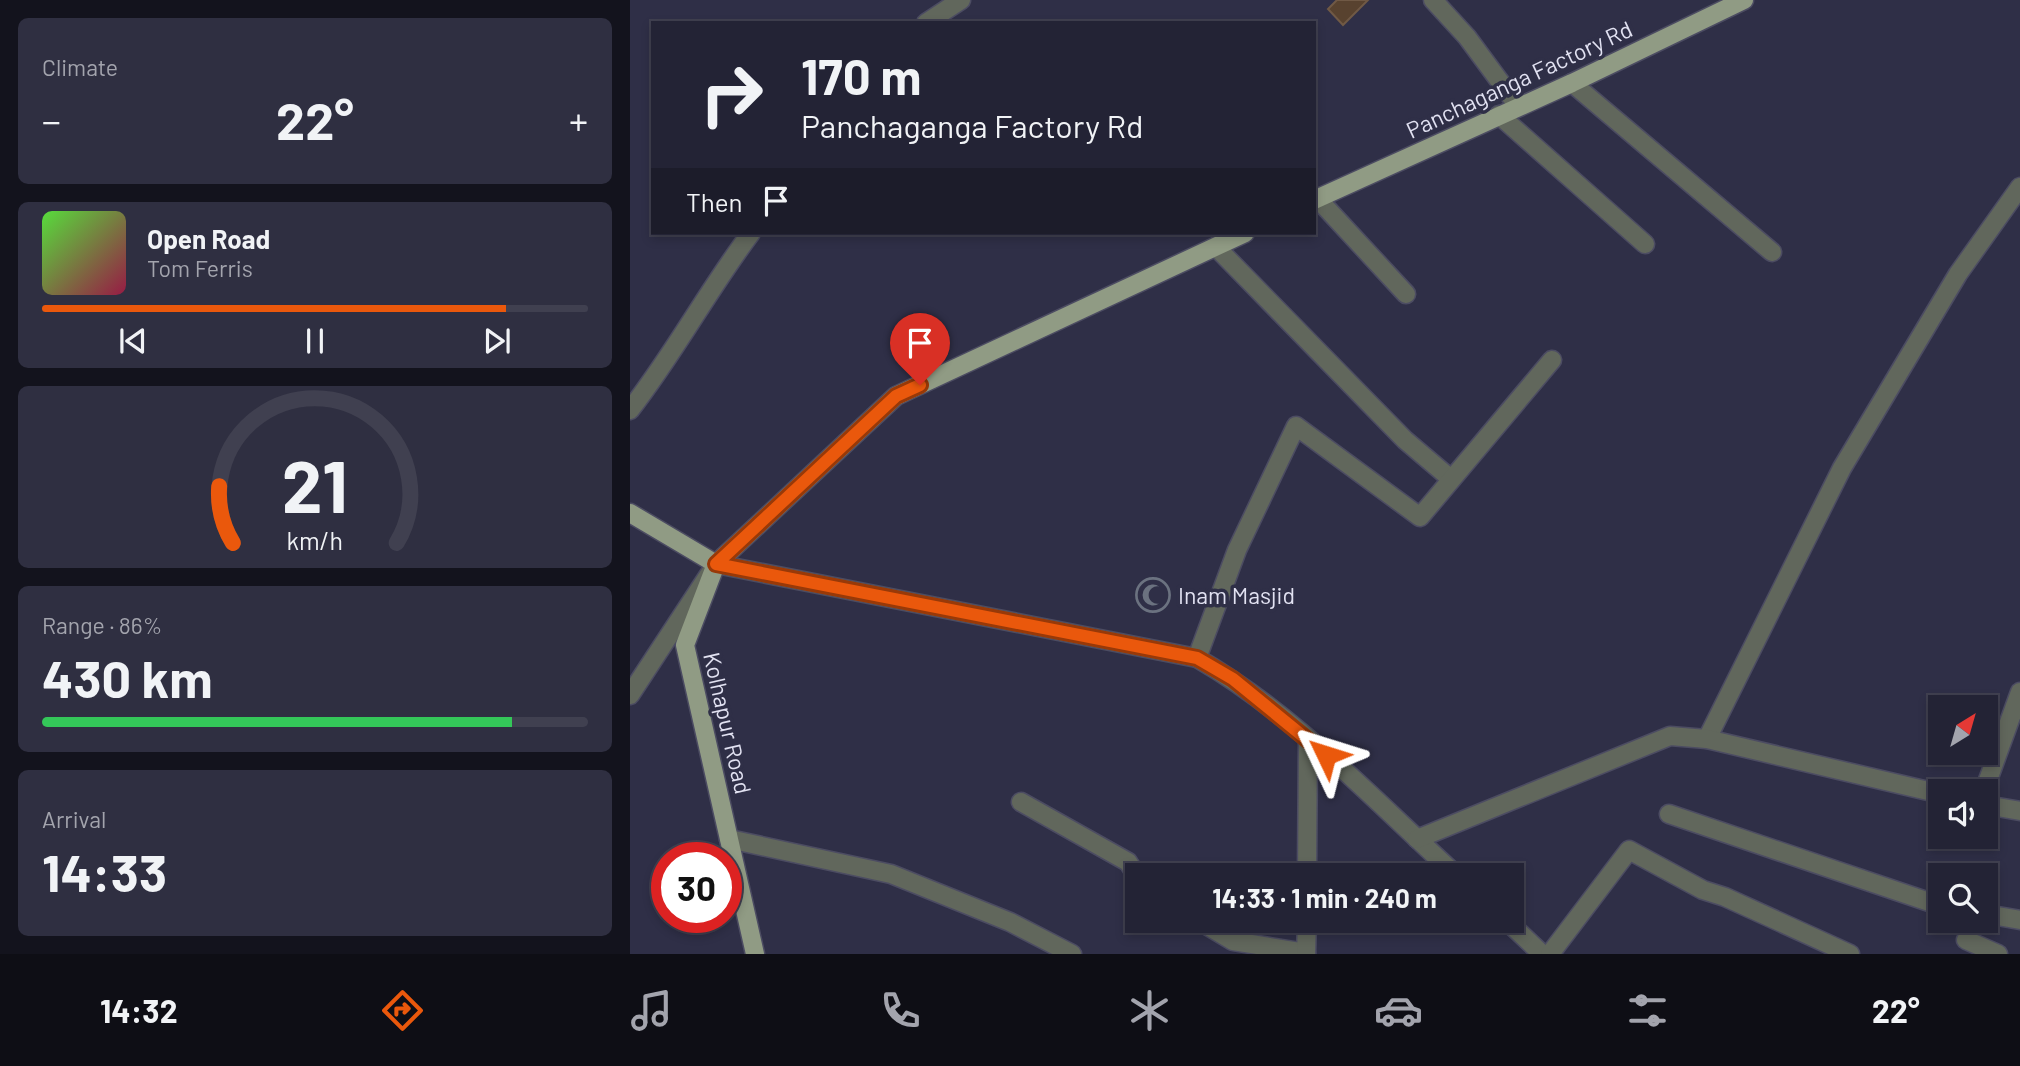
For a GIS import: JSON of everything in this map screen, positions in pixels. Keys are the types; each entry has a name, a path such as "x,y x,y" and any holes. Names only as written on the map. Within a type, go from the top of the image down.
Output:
{"main road":[{"name":"Panchaganga Factory Rd","path":"1316,200 1572,83 1744,0"},
{"path":"630,513 716,564 896,396 1241,235"},
{"name":"Kolhapur Road","path":"716,564 685,645 755,954"}],"street":[{"path":"929,21 961,0"},
{"path":"1433,0 1467,37 1518,106"},
{"path":"1572,83 1772,252"},
{"path":"1499,115 1645,244"},
{"path":"1707,739 1842,468 1958,274 2020,187"},
{"path":"1316,200 1406,294"},
{"path":"630,410 652,382 716,280 750,235"},
{"path":"1216,247 1405,440 1451,479"},
{"path":"1197,658 1237,550 1296,426 1420,516 1552,360"},
{"path":"630,695 716,564 1197,658 1233,679 1307,739 1443,863"},
{"path":"1988,779 2020,692"},
{"path":"1417,839 1670,736 1707,739 1928,791"},
{"path":"1307,739 1307,863"},
{"path":"1021,802 1129,863"},
{"path":"1998,807 2020,811"},
{"path":"1669,814 1928,902"},
{"path":"729,839 891,874 1010,922 1072,954"},
{"path":"1550,954 1629,850 1703,890 1725,897 1850,954"},
{"path":"1998,916 2020,920"},
{"path":"1220,933 1233,941 1306,953 1307,933"},
{"path":"1520,933 1542,954"},
{"path":"1966,940 1998,954"}],"building":[{"path":"1337,0 1368,0 1343,25 1328,9"}],"place":[{"name":"Inam Masjid","path":"1153,595"}],"route":[{"path":"920,385 896,396 716,564 1197,658 1233,679 1326,755"}]}
